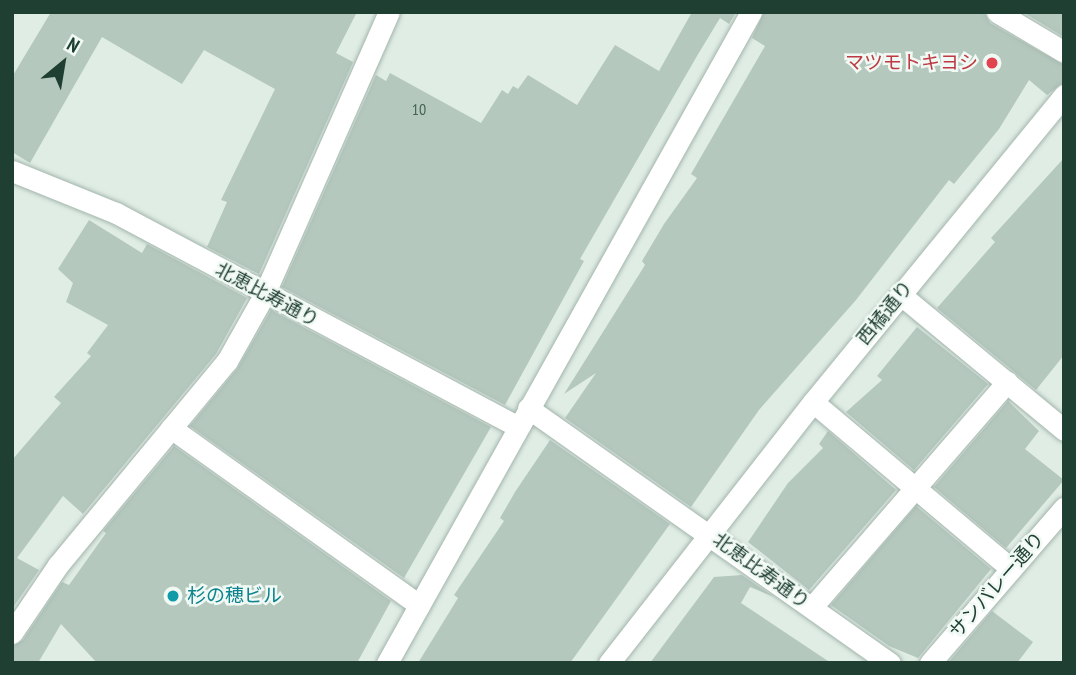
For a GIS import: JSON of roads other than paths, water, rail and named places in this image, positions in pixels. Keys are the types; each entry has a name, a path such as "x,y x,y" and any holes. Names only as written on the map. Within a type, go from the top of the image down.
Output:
{"street":[{"path":"12,633 58,565 227,361 264,295 389,12"},
{"path":"387,663 751,12"},
{"path":"997,12 1064,52"},
{"name":"西橘通り","path":"609,663 708,533 1064,94"},
{"name":"北恵比寿通り","path":"12,170 116,213 264,295 523,417 708,533 890,663"},
{"path":"901,295 1064,429"},
{"path":"812,607 1007,382"},
{"path":"813,402 1012,569"},
{"path":"171,428 419,606"},
{"name":"サンバレー通り","path":"930,663 1064,508"}],"place":[{"name":"マツモトキヨシ","path":"992,63"},
{"name":"杉の穂ビル","path":"173,596"}]}
